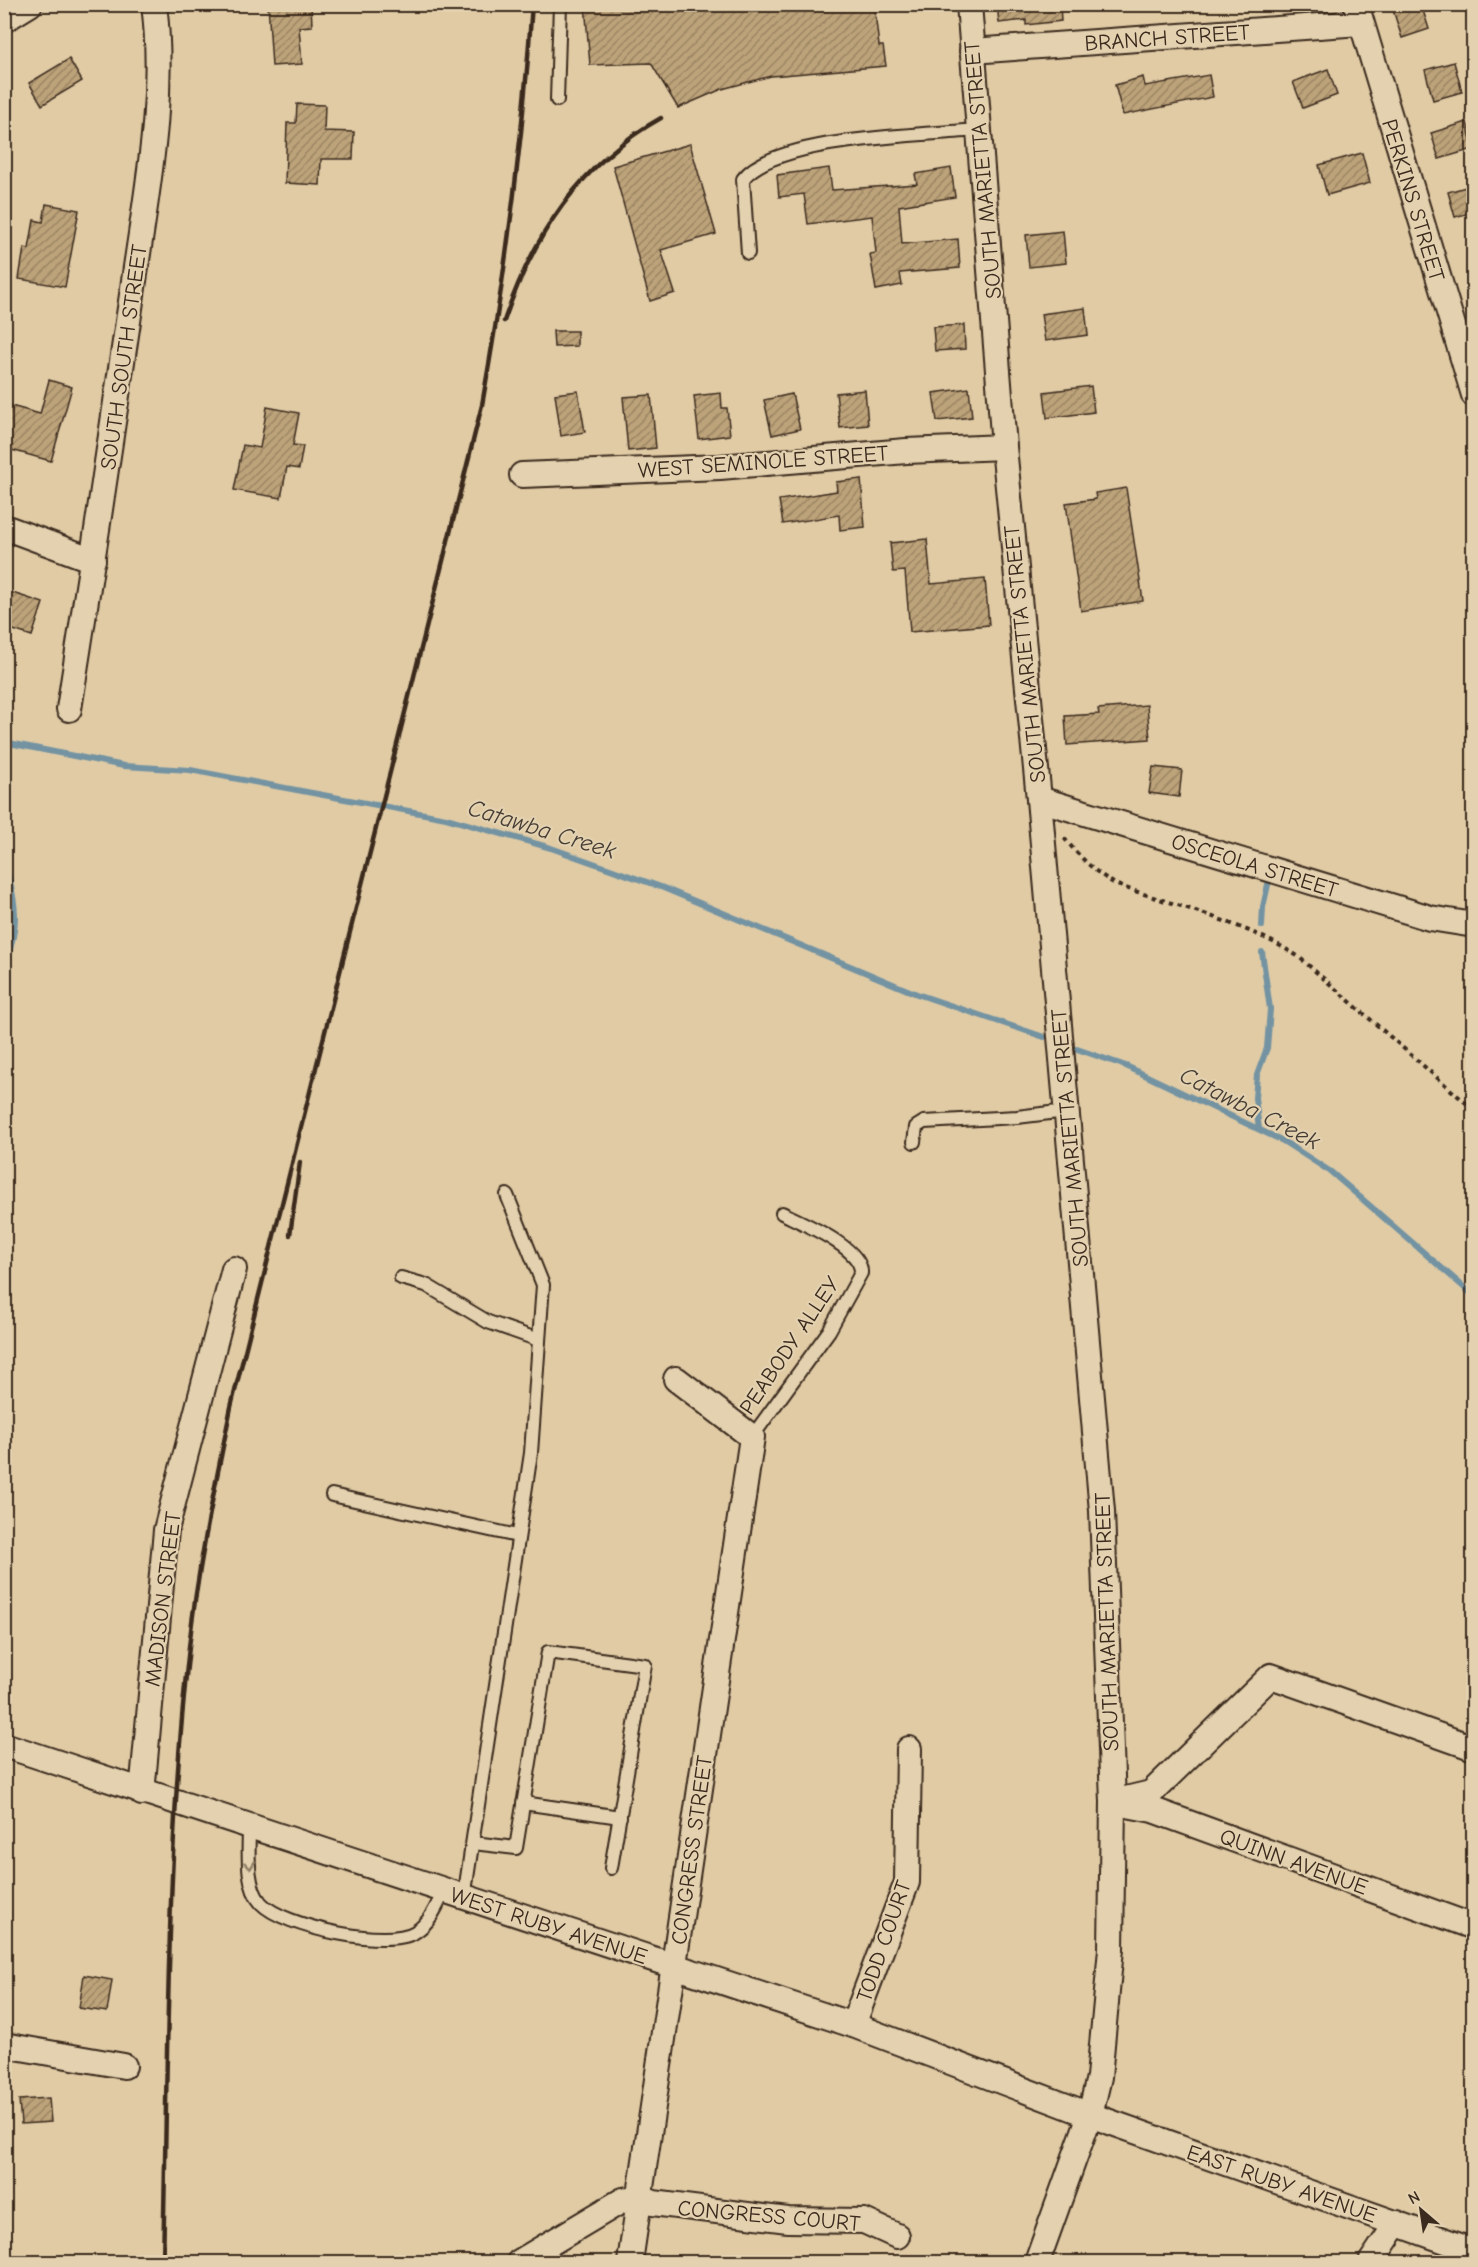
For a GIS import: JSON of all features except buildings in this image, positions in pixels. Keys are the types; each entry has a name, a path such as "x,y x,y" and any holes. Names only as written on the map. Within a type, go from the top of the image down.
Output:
{"street":[{"path":"4,20 30,4"},
{"name":"SOUTH SOUTH STREET","path":"69,709 129,326 158,110 159,43 154,4"},
{"name":"SOUTH MARIETTA STREET","path":"969,4 1004,447 1039,799 1102,1511 1113,1802 1111,1949 1099,2077 1090,2115 1037,2262"},
{"name":"BRANCH STREET","path":"972,51 1358,14"},
{"name":"PERKINS STREET","path":"1358,14 1473,395"},
{"name":"WEST SEMINOLE STREET","path":"522,475 720,467 906,451 1004,447"},
{"path":"4,527 93,560"},
{"name":"OSCEOLA STREET","path":"1039,799 1430,918 1473,925"},
{"name":"MADISON STREET","path":"142,1792 166,1530 234,1269"},
{"path":"676,1379 752,1437"},
{"name":"CONGRESS STREET","path":"630,2262 752,1437"},
{"path":"1113,1802 1151,1793 1271,1676 1473,1748"},
{"name":"WEST RUBY AVENUE","path":"4,1745 853,2025 1090,2115"},
{"name":"TODD COURT","path":"853,2025 907,1882 909,1749"},
{"name":"QUINN AVENUE","path":"1113,1802 1153,1810 1473,1927"},
{"path":"4,2045 124,2066"},
{"name":"EAST RUBY AVENUE","path":"1090,2115 1473,2251"},
{"path":"519,2262 623,2200 640,2197"},
{"name":"CONGRESS COURT","path":"640,2197 653,2203 788,2220 864,2221 897,2236"},
{"path":"1371,2262 1396,2223"}],"lane":[{"path":"557,100 560,4"},
{"path":"748,253 743,179 749,170 769,159 808,146 978,130"},
{"path":"914,1142 916,1127 924,1122 1017,1117 1066,1111"},
{"path":"249,1827 249,1863 260,1902 270,1911 300,1924 377,1939 401,1938 416,1932 454,1894 473,1842 531,1453 543,1285 507,1195"},
{"name":"PEABODY ALLEY","path":"752,1437 829,1331 861,1273 862,1267 854,1254 782,1213"},
{"path":"401,1278 426,1285 488,1322 539,1340"},
{"path":"332,1495 518,1536"},
{"path":"473,1842 516,1848 548,1653 645,1665 611,1868"},
{"path":"523,1803 620,1817"}],"path":[{"path":"1042,832 1065,838 1081,860 1099,875 1117,885 1282,945 1299,957 1473,1110"}],"waterway":[{"name":"Catawba Creek","path":"4,742 124,766 190,770 446,818 551,848 661,887 917,994 1044,1037"},
{"path":"4,860 15,913 13,938 4,967"},
{"path":"1262,926 1263,907 1269,880"},
{"path":"1259,1129 1255,1098 1257,1075 1267,1048 1270,1009 1262,952"},
{"name":"Catawba Creek","path":"1077,1049 1126,1066 1283,1141 1331,1172 1474,1296"}],"railway":[{"path":"163,2262 169,1954 176,1800 189,1647 202,1556 231,1407 482,405 513,205 532,4"},
{"path":"504,321 529,260 563,204 606,157 632,136 661,118"},
{"path":"290,1235 300,1162"}]}
